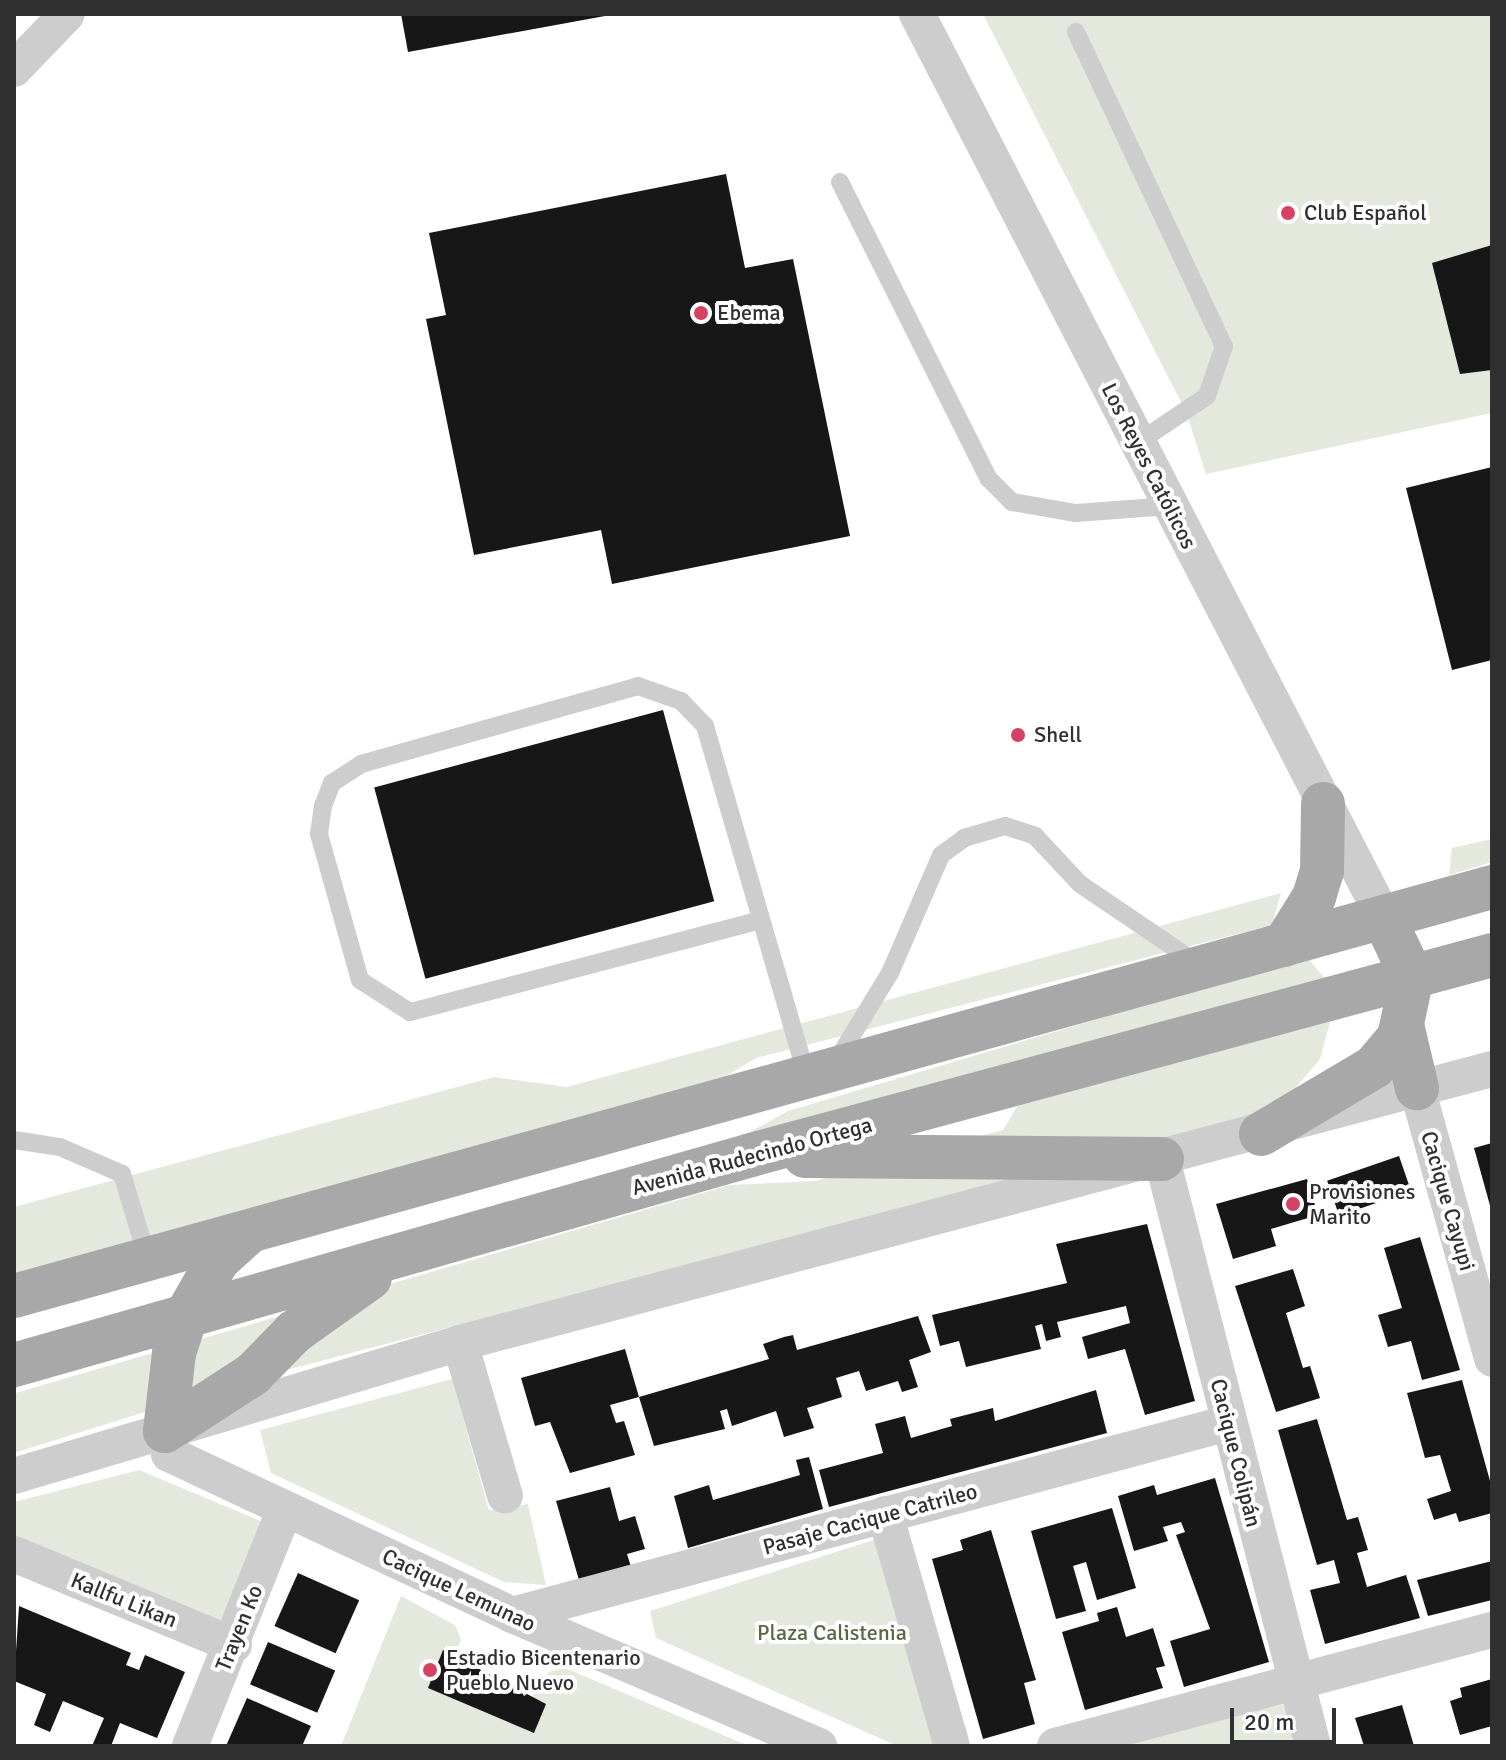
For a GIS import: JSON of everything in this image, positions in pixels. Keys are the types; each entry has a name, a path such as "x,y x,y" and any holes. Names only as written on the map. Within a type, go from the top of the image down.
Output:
{"main road":[{"path":"1284,945 1314,897 1322,871 1323,804"},
{"path":"14,1296 1492,887"},
{"path":"1384,918 1431,952 1490,956"},
{"path":"1384,918 1412,977 1403,1029 1417,1088"},
{"name":"Avenida Rudecindo Ortega","path":"14,1365 751,1155 1490,956"},
{"path":"1261,1134 1374,1067 1403,1029"},
{"path":"751,1155 1162,1159"},
{"path":"165,1431 174,1353 186,1316 218,1260 251,1231"},
{"path":"165,1431 253,1374 333,1300 424,1248"}],"street":[{"path":"14,69 67,14"},
{"name":"Los Reyes Católicos","path":"917,14 1384,918"},
{"path":"14,1476 460,1343 1261,1134 1492,1069"},
{"name":"Cacique Cayupi","path":"1417,1088 1492,1359"},
{"name":"Cacique Colipán","path":"1162,1159 1313,1746"},
{"path":"460,1343 505,1496"},
{"name":"Pasaje Cacique Catrileo","path":"512,1615 1228,1423"},
{"name":"Cacique Lemunao","path":"165,1431 169,1454 512,1615 819,1746"},
{"name":"Trayen Ko","path":"190,1746 234,1645 285,1509"},
{"path":"885,1514 952,1746"},
{"name":"Kallfu Likan","path":"14,1554 234,1645"},
{"path":"1055,1746 1492,1630"}],"lane":[{"path":"1076,32 1224,346 1207,396 1137,443"},
{"path":"840,182 989,479 1012,502 1076,513 1170,506"},
{"path":"761,920 410,1012 360,980 319,834 323,806 332,783 361,764 638,686 681,701 705,726 761,920 818,1074"},
{"path":"818,1074 890,973 930,872 952,845 1005,826 1035,836 1080,884 1203,967"},
{"path":"14,1140 60,1147 122,1174 147,1257"}],"green space":[{"name":"Club Español","path":"983,14 1492,14 1492,413 1206,474 1186,412"},
{"path":"1492,839 1492,862 1449,875 1452,848"},
{"path":"1281,893 1272,925 756,1058 721,1079 14,1277 14,1207 494,1077 567,1087"},
{"path":"1307,957 1325,979 718,1150 788,1111"},
{"path":"1330,1022 1320,1059 1276,1111 241,1382 14,1453 15,1393 730,1185 815,1181 1003,1130 1021,1100"},
{"path":"452,1379 489,1510 528,1504 546,1585 504,1582 271,1473 260,1430"},
{"path":"139,1470 263,1522 221,1629 14,1544 14,1502"},
{"name":"Plaza Calistenia","path":"886,1536 944,1746 897,1746 656,1638 650,1611"},
{"name":"Estadio Bicentenario Pueblo Nuevo","path":"401,1596 455,1625 461,1640 454,1656 532,1697 549,1672 565,1668 749,1746 341,1746"},
{"path":"1302,1700 1315,1746 1114,1746"}],"building":[{"path":"401,14 605,14 605,16 408,52"},
{"path":"726,174 745,268 793,259 850,536 612,584 601,530 474,555 426,319 446,315 429,233"},
{"path":"1492,245 1492,370 1460,374 1432,263"},
{"path":"1492,467 1492,660 1452,670 1406,488"},
{"path":"663,710 714,901 425,979 374,787"},
{"path":"1492,1143 1492,1209 1491,1209 1474,1148"},
{"path":"1399,1156 1411,1191 1339,1216 1327,1181"},
{"path":"1307,1179 1318,1215 1271,1229 1276,1246 1233,1259 1216,1204"},
{"path":"1147,1224 1195,1401 1145,1415 1125,1349 1088,1359 1082,1337 1130,1323 1126,1306 1057,1322 1061,1337 1046,1341 1042,1324 1035,1326 1041,1349 966,1367 959,1341 940,1346 932,1315 1067,1283 1056,1244"},
{"path":"1420,1237 1460,1370 1422,1380 1411,1341 1388,1347 1378,1315 1402,1308 1384,1248"},
{"path":"1293,1269 1305,1306 1286,1313 1303,1368 1310,1366 1320,1398 1276,1412 1235,1286"},
{"path":"918,1316 931,1352 909,1360 918,1387 902,1392 898,1381 866,1391 859,1371 836,1378 842,1397 807,1408 814,1428 784,1437 776,1411 732,1426 727,1409 720,1411 725,1429 654,1446 639,1397 769,1359 763,1344 784,1337 793,1335 797,1350"},
{"path":"625,1349 639,1397 610,1405 616,1423 624,1421 635,1455 570,1473 550,1422 535,1426 521,1378"},
{"path":"1462,1380 1492,1488 1492,1513 1459,1522 1456,1513 1434,1520 1427,1499 1451,1491 1440,1455 1425,1458 1407,1393"},
{"path":"1096,1390 1107,1433 829,1507 819,1470 883,1453 875,1424 905,1416 911,1438 952,1426 950,1419 993,1408 995,1421"},
{"path":"1317,1419 1347,1520 1358,1517 1368,1550 1357,1553 1367,1587 1406,1575 1420,1618 1325,1644 1310,1590 1340,1583 1334,1560 1317,1565 1278,1430"},
{"path":"809,1457 823,1509 688,1548 674,1496 709,1485 713,1500 800,1475 796,1460"},
{"path":"1215,1478 1269,1662 1184,1687 1170,1641 1210,1629 1176,1535 1185,1532 1181,1522 1163,1527 1168,1541 1134,1551 1118,1496 1154,1485 1157,1495"},
{"path":"610,1487 619,1521 635,1516 645,1549 627,1554 633,1573 581,1587 556,1501"},
{"path":"1112,1508 1136,1588 1097,1600 1086,1562 1073,1566 1086,1611 1056,1619 1031,1531"},
{"path":"991,1530 1036,1680 1024,1683 1035,1724 983,1739 932,1559 963,1550 960,1540"},
{"path":"1492,1561 1492,1600 1428,1616 1417,1580"},
{"path":"298,1573 359,1600 336,1653 274,1626"},
{"path":"19,1606 131,1653 126,1665 139,1670 145,1655 185,1672 157,1738 120,1723 111,1746 92,1746 104,1718 63,1701 50,1732 34,1725 46,1694 14,1681"},
{"path":"1117,1607 1126,1637 1153,1628 1165,1666 1156,1668 1163,1688 1085,1710 1062,1632 1099,1621 1097,1613"},
{"path":"268,1642 335,1671 317,1713 250,1684"},
{"path":"443,1650 546,1704 534,1733 428,1688"},
{"path":"1492,1679 1492,1726 1460,1735 1450,1701 1462,1697 1460,1688"},
{"path":"247,1698 311,1726 302,1746 226,1746"},
{"path":"1402,1705 1414,1746 1364,1746 1355,1718"}],"place":[{"name":"Club Español","path":"1288,213"},
{"name":"Ebema","path":"701,313"},
{"name":"Shell","path":"1018,735"},
{"name":"Provisiones Marito","path":"1293,1204"},
{"name":"Estadio Bicentenario Pueblo Nuevo","path":"430,1670"}]}
